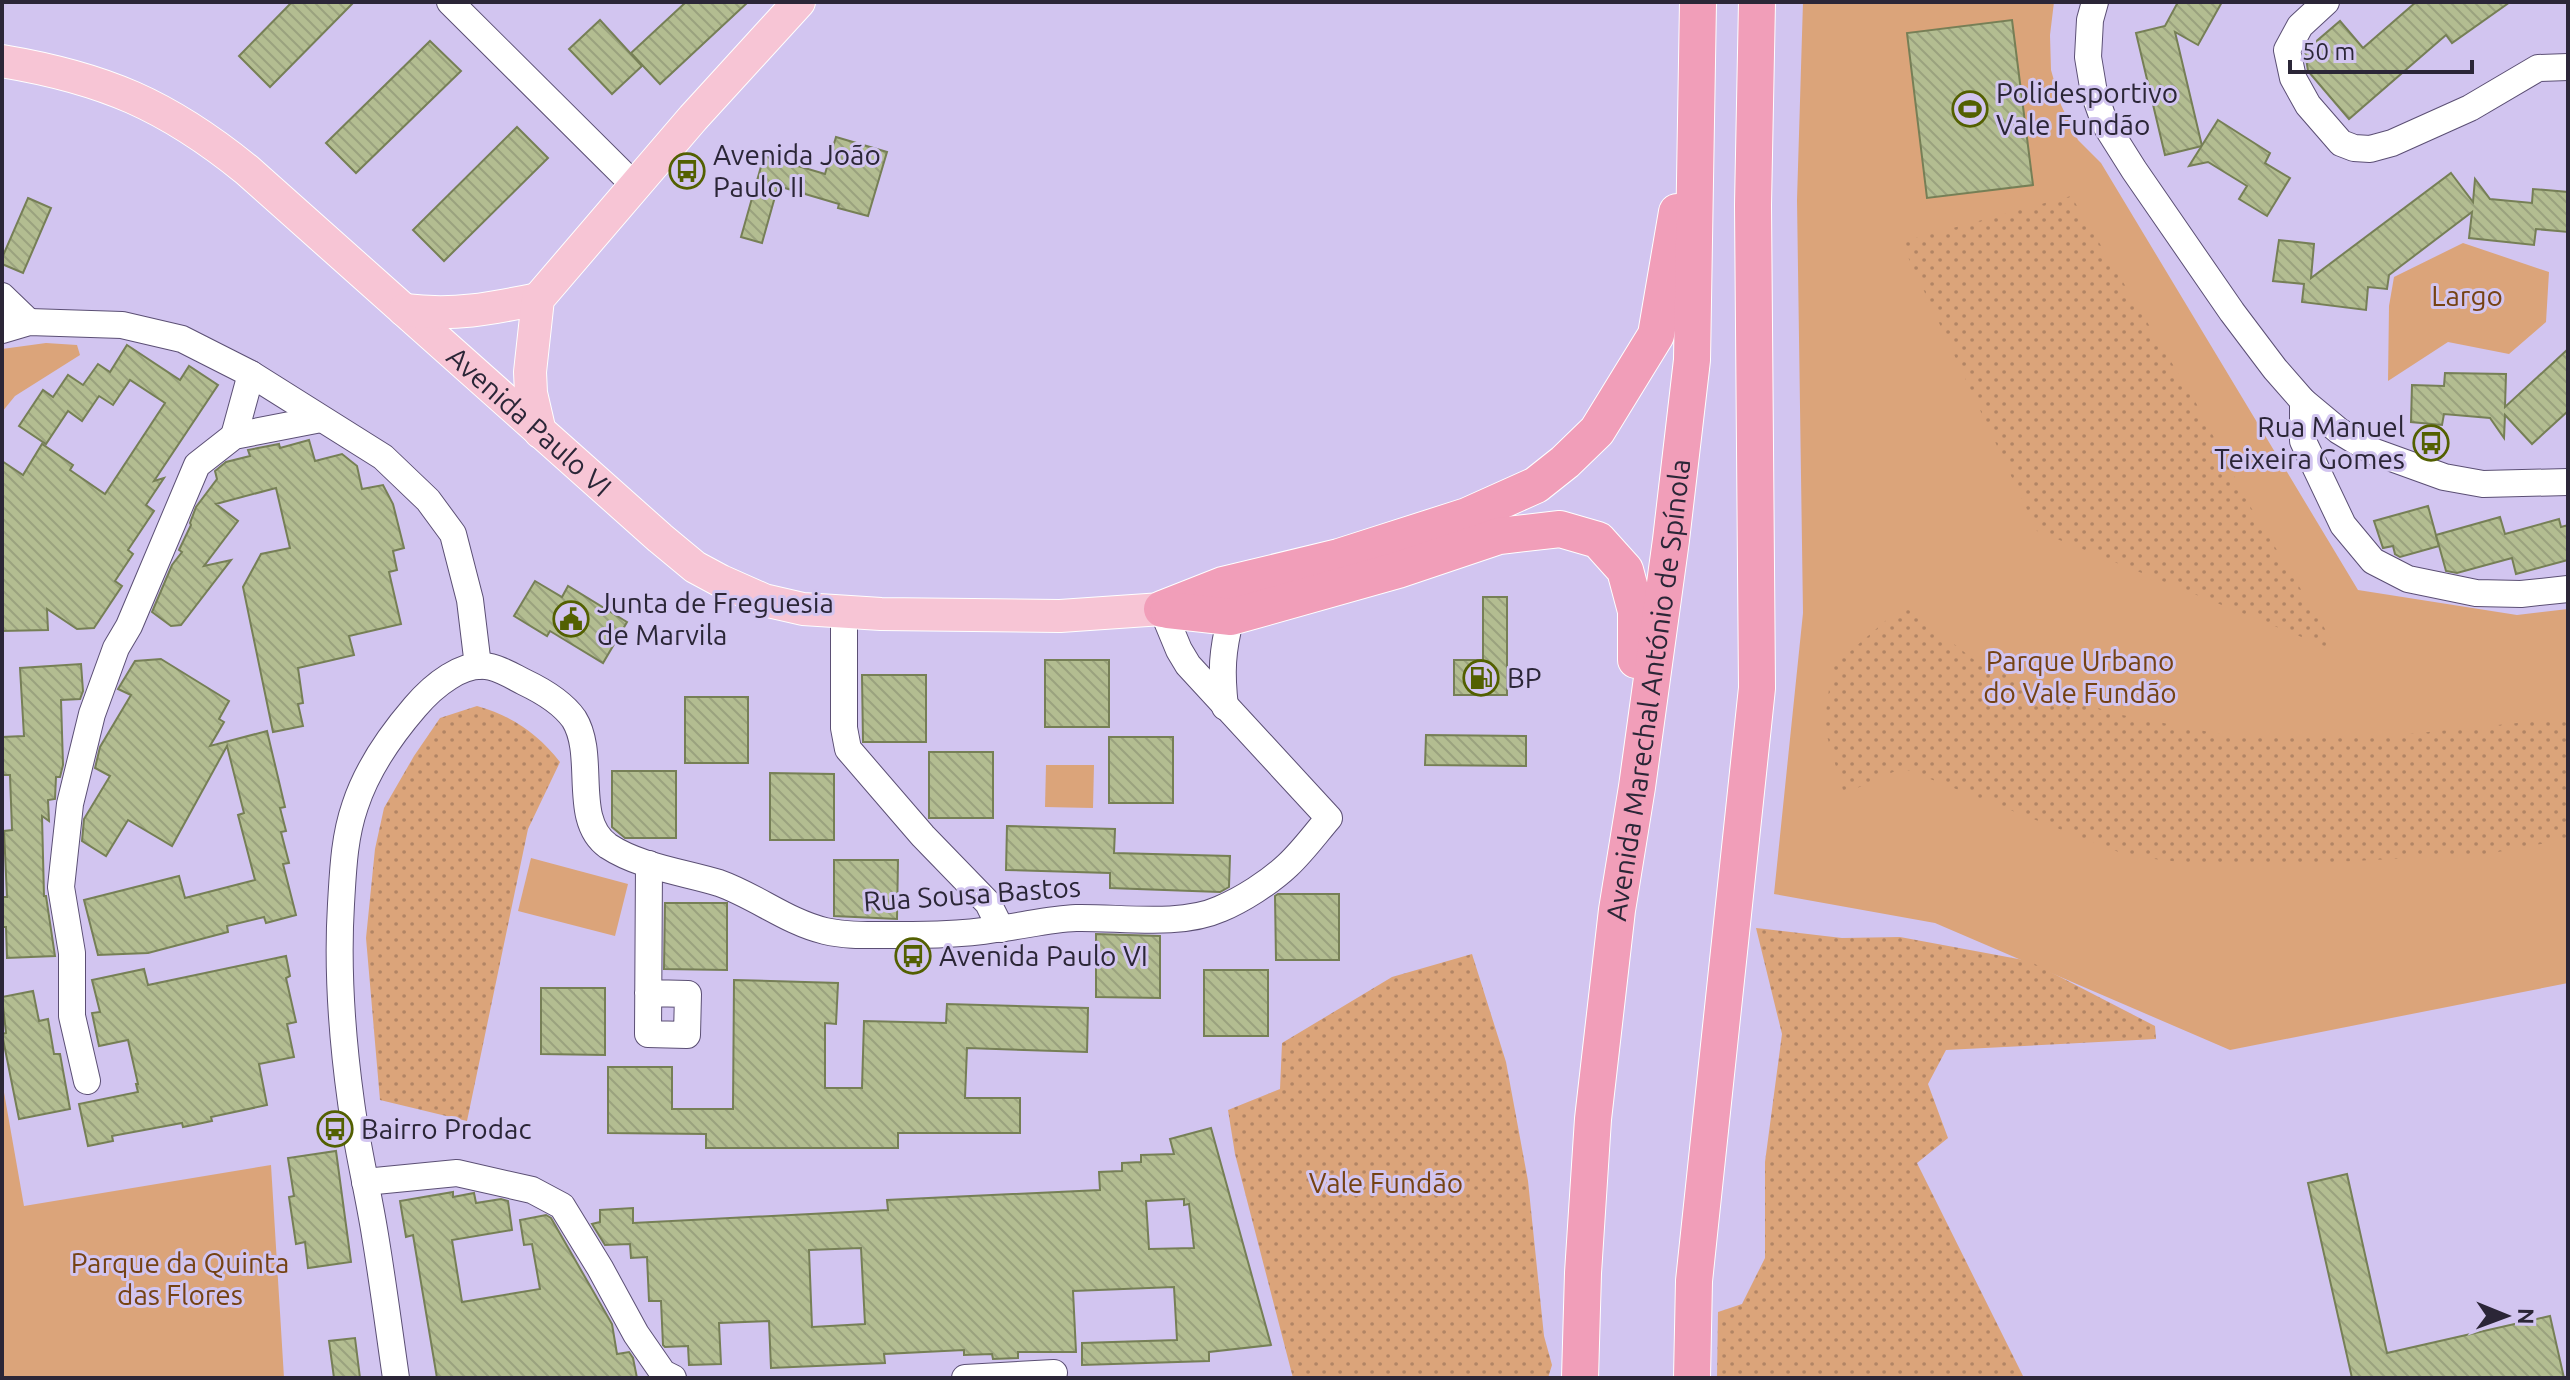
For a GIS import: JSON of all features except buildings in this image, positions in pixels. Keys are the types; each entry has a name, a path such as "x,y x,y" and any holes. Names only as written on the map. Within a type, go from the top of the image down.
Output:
{"highway":[{"name":"Avenida Marechal António de Spínola","path":"1580,1378 1583,1273 1596,1089 1617,910 1671,540 1692,360 1698,2"},
{"path":"1692,1378 1694,1281 1757,688 1753,221 1757,2"},
{"path":"1162,609 1223,585 1339,557 1467,516 1536,485 1565,462 1597,431 1656,335 1697,96"},
{"path":"1162,609 1231,617 1398,570 1499,536 1560,529 1598,540 1625,570 1636,611 1637,787"}],"main road":[{"path":"540,432 531,393 530,372 538,299 693,118 799,2"},
{"name":"Avenida Paulo VI","path":"2,61 114,88 171,116 223,151 695,567 744,592 787,607 844,613 1060,616 1162,609"},
{"path":"404,310 433,314 466,313 538,299"}],"street":[{"path":"450,2 635,186"},
{"path":"2095,2 2090,20 2088,57 2094,93 2105,124 2232,312 2303,401 2339,431 2372,451 2444,477 2483,484 2568,482"},
{"path":"2326,2 2300,26 2287,50 2293,78 2308,105 2341,143 2354,148 2370,149 2392,143 2470,108 2538,68 2568,67"},
{"path":"2,296 29,322"},
{"path":"2,330 29,322 122,325 182,339 251,374 383,457 428,500 453,534 470,600 478,666 440,683 422,698 397,728 363,784 345,846 339,932 351,1106 396,1378"},
{"path":"234,436 251,374"},
{"path":"2303,401 2303,441 2343,525 2373,561 2408,579 2476,593 2521,594 2568,589"},
{"path":"87,1081 72,1016 72,953 61,887 70,804 92,714 116,648 129,626 197,465 234,436 321,419"},
{"path":"1162,609 1188,665 1225,707"},
{"path":"844,613 844,728 848,749 923,836 988,903 1001,929"},
{"path":"1225,707 1221,677 1222,650 1231,617"},
{"name":"Rua Sousa Bastos","path":"478,666 490,667 531,685 570,714 585,748 586,799 595,832 600,839 612,848 649,864 737,890 803,925 830,933 913,935 1001,929 1064,918 1166,918 1208,914 1233,902 1286,867 1329,818 1225,707"},
{"path":"648,993 649,864"},
{"path":"365,1182 457,1173 532,1190 562,1206 636,1334 663,1373 673,1378"},
{"path":"965,1378 1054,1373"}],"green space":[{"name":"Parque Urbano do Vale Fundão","path":"1803,2 2054,2 2050,35 2051,70 2061,105 2078,140 2101,163 2358,590 2517,615 2568,609 2568,983 2230,1050 1935,923 1774,894 1803,613 1797,200"},
{"path":"2071,196 2196,403 2247,501 2339,652 2037,531 1901,242"},
{"name":"Largo","path":"2463,243 2549,272 2546,322 2509,354 2448,342 2388,381 2389,306 2394,277"},
{"path":"46,343 77,345 80,355 15,396 2,412 2,349"},
{"path":"1904,605 1982,666 2112,713 2230,736 2379,737 2568,718 2568,839 2487,854 2205,865 2129,856 1902,768 1844,794 1824,726 1832,667"},
{"path":"477,706 523,727 560,762 528,829 467,1121 380,1100 366,938 375,849 384,808 440,718"},
{"path":"1046,765 1094,765 1093,808 1045,807"},
{"path":"531,858 628,884 615,936 518,911"},
{"path":"1756,928 1842,938 1900,937 2029,961 2155,1026 2156,1039 1946,1050 1928,1084 1948,1138 1917,1163 2024,1378 1717,1378 1718,1312 1742,1304 1765,1258 1765,1162 1782,1034"},
{"name":"Vale Fundão","path":"1472,954 1506,1062 1528,1181 1544,1336 1552,1365 1548,1378 1293,1378 1235,1154 1228,1110 1280,1089 1282,1043 1392,977"},
{"name":"Parque da Quinta das Flores","path":"2,1081 24,1206 271,1165 284,1378 2,1378"}],"place":[{"name":"Polidesportivo Vale Fundão","path":"1970,109"},
{"name":"Avenida João Paulo II","path":"687,171"},
{"name":"Rua Manuel Teixeira Gomes","path":"2431,443"},
{"name":"Junta de Freguesia de Marvila","path":"571,619"},
{"name":"BP","path":"1481,678"},
{"name":"Avenida Paulo VI","path":"913,956"},
{"name":"Bairro Prodac","path":"335,1129"}]}
